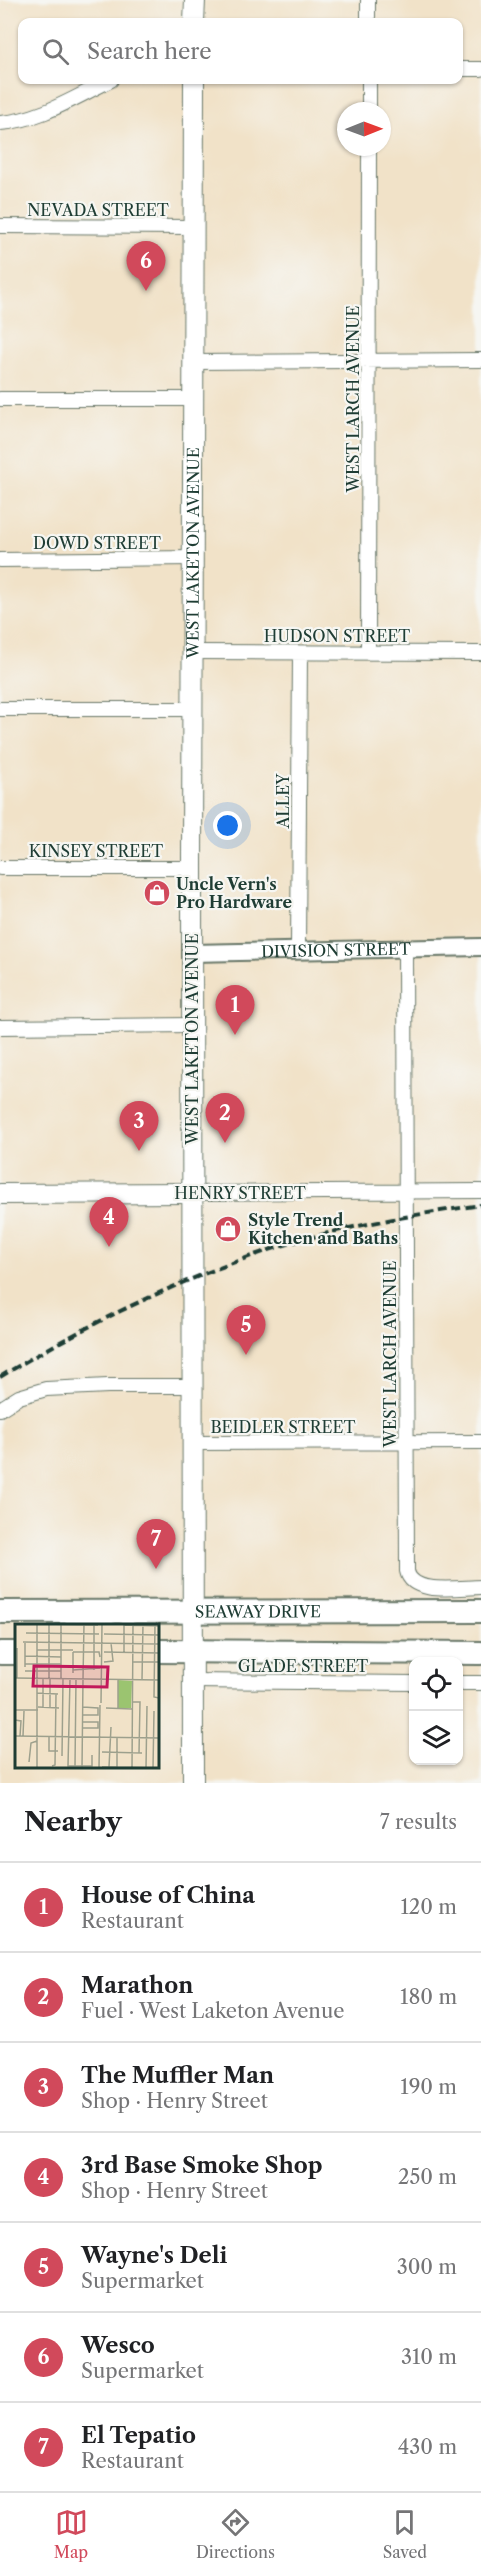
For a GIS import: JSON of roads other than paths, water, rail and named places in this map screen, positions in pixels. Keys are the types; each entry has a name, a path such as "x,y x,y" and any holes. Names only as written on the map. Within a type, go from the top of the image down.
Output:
{"highway":[{"path":"0,1621 144,1620 164,1611"},
{"name":"SEAWAY DRIVE","path":"0,1612 480,1611"},
{"path":"221,1651 240,1642 481,1641"},
{"path":"159,1651 481,1653"}],"main road":[{"path":"195,0 195,18"},
{"name":"WEST LAKETON AVENUE","path":"192,1783 194,84"},
{"name":"HENRY STREET","path":"0,1194 192,1193"}],"street":[{"path":"368,0 368,18"},
{"path":"463,69 481,69"},
{"path":"0,123 38,115 103,84"},
{"path":"369,84 369,102"},
{"name":"WEST LARCH AVENUE","path":"368,652 369,156"},
{"name":"NEVADA STREET","path":"0,226 195,227"},
{"path":"195,362 481,360"},
{"path":"0,399 194,399"},
{"name":"DOWD STREET","path":"0,560 194,558"},
{"name":"HUDSON STREET","path":"194,652 481,652"},
{"name":"ALLEY","path":"298,949 300,653"},
{"path":"0,709 193,709"},
{"name":"KINSEY STREET","path":"0,868 192,868"},
{"name":"DIVISION STREET","path":"192,953 481,947"},
{"name":"WEST LARCH AVENUE","path":"405,948 407,1571 410,1580 421,1587 481,1587"},
{"path":"0,1027 193,1025"},
{"name":"HENRY STREET","path":"192,1193 481,1191"},
{"path":"0,1409 19,1397 46,1389 193,1386"},
{"name":"BEIDLER STREET","path":"193,1443 481,1442"},
{"name":"GLADE STREET","path":"192,1681 409,1683"},
{"path":"463,1683 481,1683"}],"railway":[{"path":"0,1377 98,1322 201,1275 272,1249 349,1228 481,1205"}],"place":[{"name":"Wesco","path":"146,291"},
{"name":"Uncle Vern's Pro Hardware","path":"157,893"},
{"name":"House of China","path":"235,1035"},
{"name":"Marathon","path":"225,1143"},
{"name":"The Muffler Man","path":"139,1151"},
{"name":"Style Trend Kitchen and Baths","path":"228,1229"},
{"name":"3rd Base Smoke Shop","path":"109,1247"},
{"name":"Wayne's Deli","path":"246,1355"},
{"name":"El Tepatio","path":"156,1569"}]}
